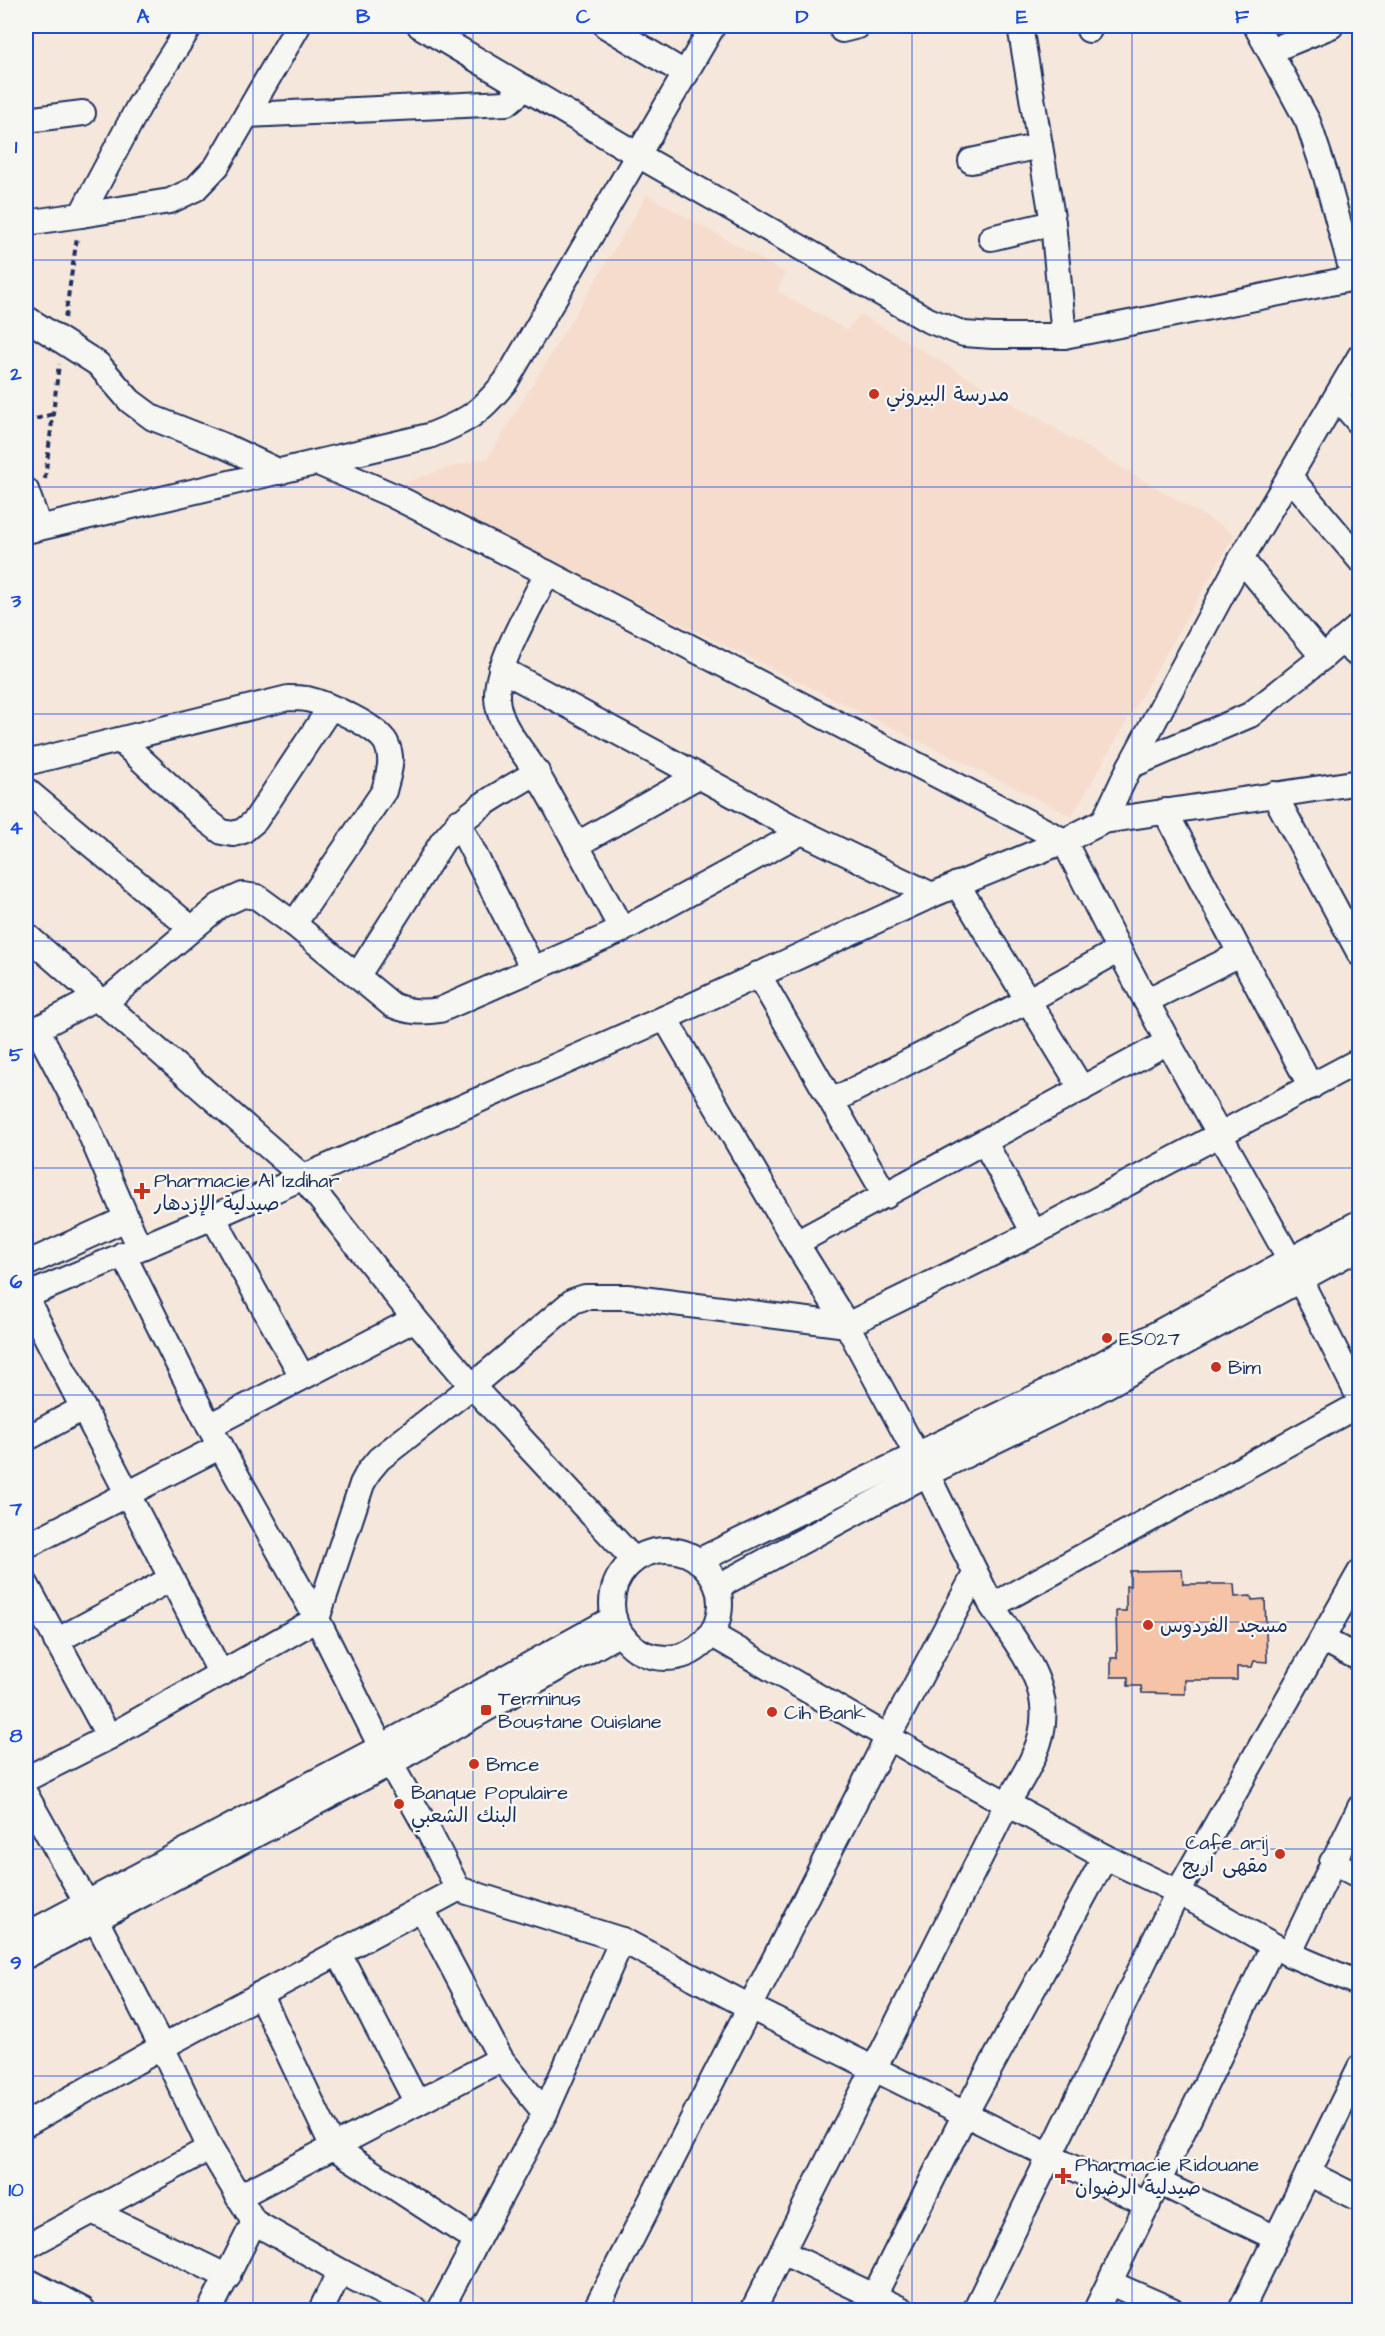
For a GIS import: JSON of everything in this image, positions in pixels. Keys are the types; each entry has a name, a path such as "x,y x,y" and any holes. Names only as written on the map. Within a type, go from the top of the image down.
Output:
{"street":[{"path":"81,215 139,106 190,26"},
{"path":"26,223 170,201 195,189 217,166 298,26"},
{"path":"420,26 638,155 928,320 964,334 993,336 1064,336 1357,278 1308,122 1256,26"},
{"path":"606,26 686,74"},
{"path":"35,486 32,529 429,436 461,423 484,408 506,381 713,26"},
{"path":"1020,26 1053,224 1064,336"},
{"path":"1270,51 1331,26"},
{"path":"247,115 507,103 525,88"},
{"path":"26,120 83,113"},
{"path":"971,161 1040,146"},
{"path":"991,238 1053,224"},
{"path":"26,318 98,364 130,401 153,418 227,447 280,472"},
{"path":"1104,821 1130,766 1242,560 1359,356"},
{"path":"1337,397 1359,424"},
{"path":"318,463 392,495 547,573 1064,841 1168,1042 1295,1270 1359,1399"},
{"path":"1290,477 1359,560"},
{"path":"1242,560 1323,657"},
{"path":"547,573 501,669 497,705 501,719 537,772 622,930"},
{"path":"1130,766 1250,715 1359,625"},
{"path":"1341,641 1359,657"},
{"path":"501,669 802,832 932,895"},
{"path":"26,764 288,698 304,699 330,708 376,731 387,742 391,755 384,790 294,924"},
{"path":"120,741 205,819 222,831 233,834 243,831 255,821 330,708"},
{"path":"358,975 443,841 458,822 475,809 537,772"},
{"path":"576,845 698,776"},
{"path":"220,1674 26,1297 665,1018 932,895 1064,841 1104,821 1359,782"},
{"path":"26,790 191,928"},
{"path":"1274,794 1359,954"},
{"path":"1165,811 1311,1087"},
{"path":"458,822 533,969"},
{"path":"802,832 622,930 440,1010 422,1013 407,1011 392,1005 294,924 257,897 243,895 219,906 100,1001 31,1031 83,1117 126,1219 131,1251 215,1436 317,1619 386,1755 458,1888 622,1940 750,2007 1148,2205"},
{"path":"957,884 1082,1089"},
{"path":"26,935 302,1176 472,1386 634,1560"},
{"path":"832,1101 1029,1000 1119,950"},
{"path":"1146,1001 1240,954"},
{"path":"758,974 886,1196"},
{"path":"665,1018 796,1243 848,1325 922,1465 992,1606 1038,1679 1045,1712 1035,1754 1006,1804 753,2310"},
{"path":"796,1243 1168,1042"},
{"path":"26,1779 109,1737 317,1619 369,1470 379,1459 472,1386 573,1301 585,1298 627,1297 848,1325 1034,1233 1311,1087 1359,1059"},
{"path":"984,1143 1034,1233"},
{"path":"213,1216 303,1376"},
{"path":"26,1264 126,1219"},
{"path":"698,1560 1094,1393 1295,1270 1359,1222"},
{"path":"1295,1270 1359,1247"},
{"path":"26,1546 128,1494 303,1376 416,1319"},
{"path":"992,1606 1359,1404"},
{"path":"26,1439 83,1408"},
{"path":"717,1587 922,1465"},
{"path":"666,1550 683,1552 698,1560 710,1572 717,1587 720,1603 718,1619 711,1634 699,1647 683,1655 665,1658 648,1655 632,1646 617,1625 612,1602 615,1586 623,1571 634,1560 650,1552 666,1550"},
{"path":"975,2310 1178,1892 1359,1572"},
{"path":"595,2310 888,1737 975,1574"},
{"path":"56,1641 171,1579"},
{"path":"26,1584 109,1737"},
{"path":"26,1956 91,1911 386,1755 617,1625"},
{"path":"711,1634 1006,1804 1105,1857 1178,1892 1281,1950 1359,1984"},
{"path":"1322,1639 1359,1659"},
{"path":"26,1795 91,1911 162,2047 210,2148 254,2222 340,2271 416,2310"},
{"path":"1096,2310 1158,2182 1281,1950 1332,1862 1359,1807"},
{"path":"874,2296 964,2114 1105,1857"},
{"path":"1332,1862 1359,1876"},
{"path":"26,2124 162,2047 339,1954 458,1888"},
{"path":"422,1909 501,2059 545,2113"},
{"path":"26,1935 91,1911"},
{"path":"440,2310 545,2113 622,1940"},
{"path":"339,1954 417,2103"},
{"path":"260,1994 333,2147 477,2241"},
{"path":"238,2197 501,2059"},
{"path":"1241,2310 1359,2067"},
{"path":"26,2246 94,2212 210,2148"},
{"path":"1308,2174 1359,2199"},
{"path":"1158,2182 1276,2238"},
{"path":"94,2212 228,2277"},
{"path":"210,2310 254,2222"},
{"path":"782,2252 903,2310"},
{"path":"321,2310 340,2271"},
{"path":"26,2280 83,2310"},
{"path":"1110,2283 1172,2310"}],"path":[{"path":"35,486 53,414 81,215"},
{"path":"26,422 53,414"}],"shaded area":[{"path":"647,195 786,273 777,291 847,330 860,314 1235,534 1072,816 398,485 447,468 488,458"}],"building":[{"path":"1182,1570 1183,1584 1234,1584 1235,1597 1251,1596 1252,1600 1265,1599 1267,1662 1254,1661 1252,1667 1237,1667 1237,1680 1185,1680 1185,1694 1142,1693 1141,1686 1128,1686 1128,1677 1111,1677 1111,1658 1117,1658 1116,1611 1126,1611 1126,1586 1130,1586 1130,1571"}],"place":[{"name":"مدرسة البيروني","path":"874,394"},
{"name":"Pharmacie Al Izdihar صيدلية الإزدهار","path":"142,1191"},
{"name":"ES027","path":"1107,1338"},
{"name":"Bim","path":"1216,1367"},
{"name":"مسجد الفردوس","path":"1148,1625"},
{"name":"Terminus Boustane Ouislane","path":"486,1710"},
{"name":"Cih Bank","path":"772,1712"},
{"name":"Bmce","path":"474,1764"},
{"name":"Banque Populaire البنك الشعبي","path":"399,1804"},
{"name":"Cafe arij مقهى اريج","path":"1280,1854"},
{"name":"Pharmacie Ridouane صيدلية الرضوان","path":"1063,2176"}]}
